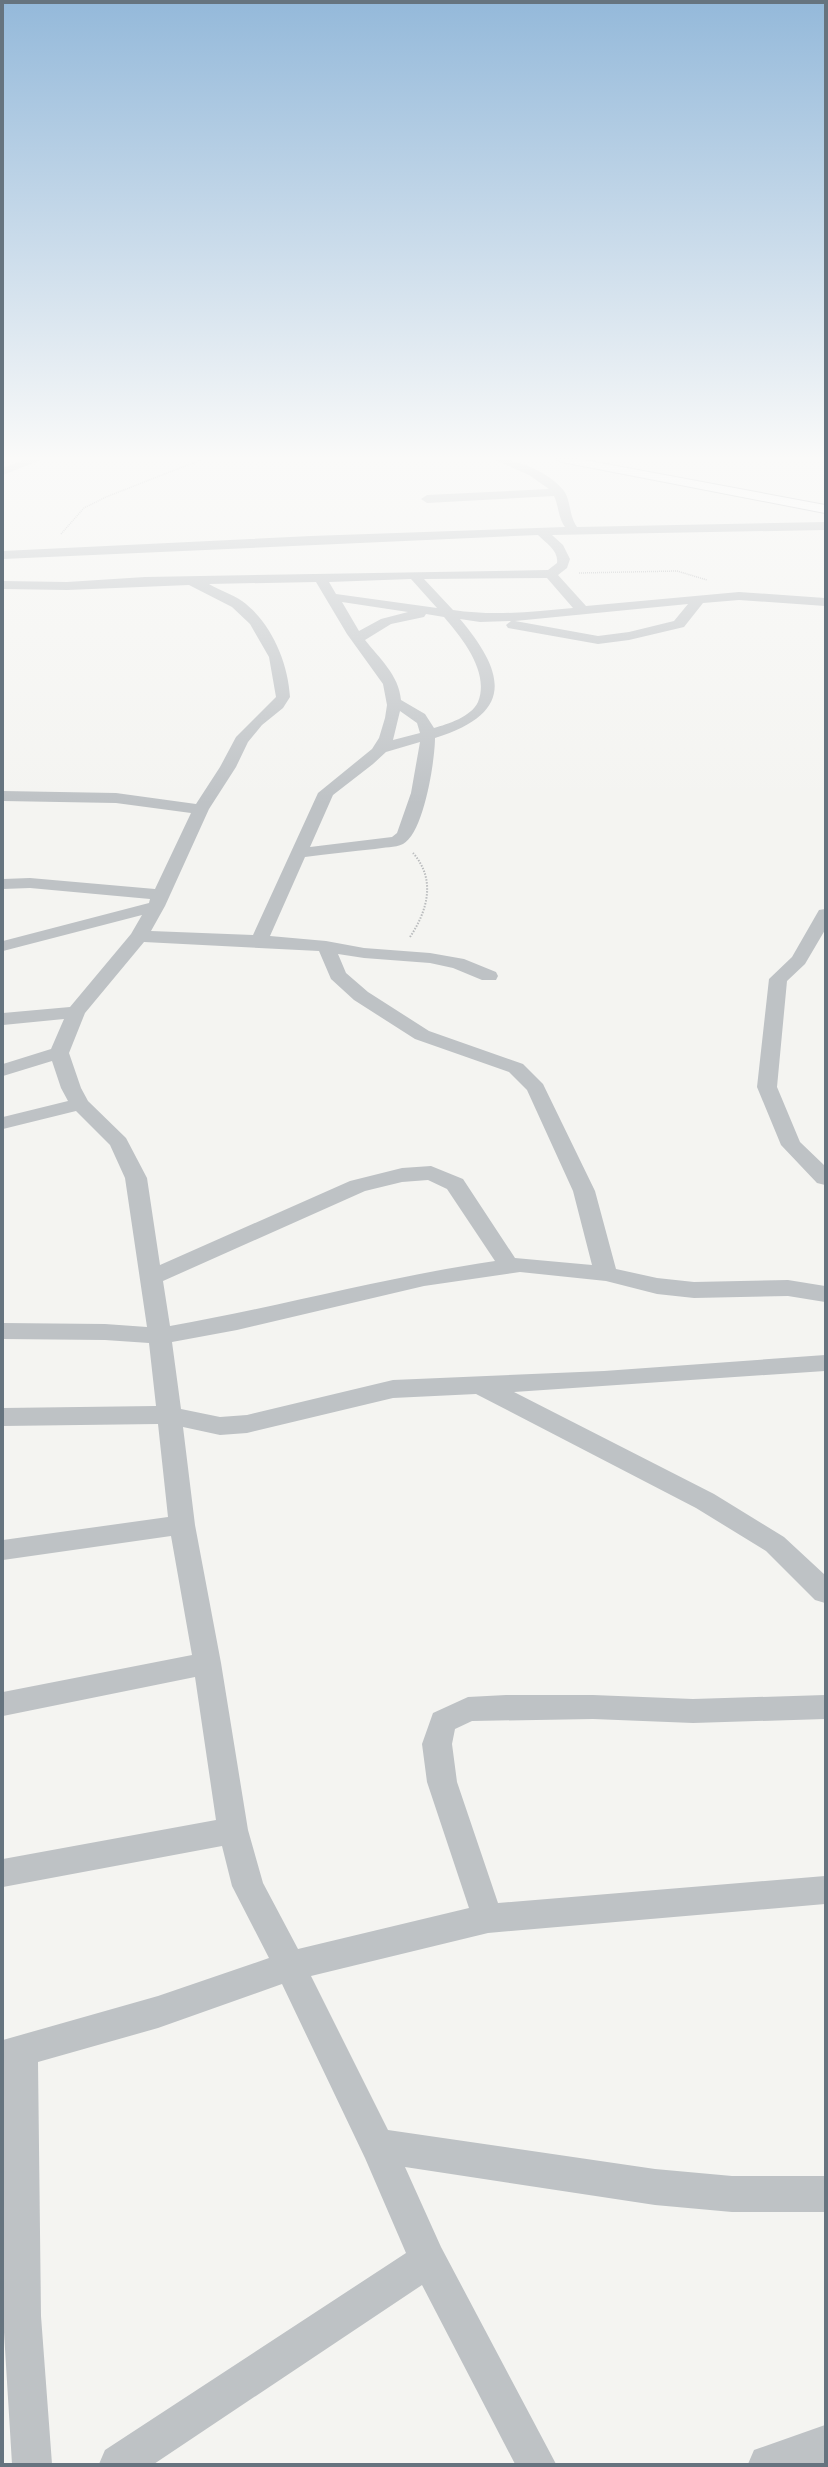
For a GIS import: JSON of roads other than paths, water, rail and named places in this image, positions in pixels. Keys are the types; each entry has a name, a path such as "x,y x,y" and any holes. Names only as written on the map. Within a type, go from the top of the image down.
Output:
{"street":[{"path":"3,585 414,575 534,574"},
{"path":"551,574 583,611"},
{"path":"259,941 326,793 337,781 379,749 468,719 482,708 487,698 488,683 485,667 414,575"},
{"path":"320,578 357,639 379,665 395,692 396,703 389,733 379,749"},
{"path":"192,581 237,604 255,622 276,657 282,682 283,697 278,705 257,722 241,740 228,767 201,809 158,900 139,936 76,1012 59,1054 71,1088 80,1104 119,1142 136,1178 160,1336 182,1525 207,1663 233,1830 248,1886 290,1966 377,2146 428,2260 536,2464"},
{"path":"480,618 528,617 700,598 739,596 824,603"},
{"path":"332,597 480,618 563,635 598,640 651,632 679,624 700,598"},
{"path":"357,639 372,626 389,620 442,613"},
{"path":"300,853 396,841 407,831 424,769 429,733 425,723 416,714 396,703"},
{"path":"3,796 116,798 201,809"},
{"path":"3,884 30,884 158,900"},
{"path":"3,946 158,900"},
{"path":"825,914 799,960 778,979 767,1087 791,1145 825,1178"},
{"path":"139,936 259,941 326,946 395,957 430,958 458,963 489,976"},
{"path":"326,946 338,975 361,996 422,1035 516,1068 536,1088 584,1191 606,1274"},
{"path":"3,1019 76,1012"},
{"path":"3,1070 59,1054"},
{"path":"3,1123 80,1104"},
{"path":"152,1278 358,1186 402,1175 431,1173 455,1184 509,1266"},
{"path":"3,1331 105,1332 160,1336 237,1322 424,1279 520,1265 606,1274 657,1286 694,1290 788,1288 825,1294"},
{"path":"3,1417 170,1415 220,1426 247,1424 292,1412 394,1389 604,1379 825,1363"},
{"path":"480,1385 705,1501 775,1544 825,1592"},
{"path":"3,1550 182,1525"},
{"path":"3,1704 207,1663"},
{"path":"488,1918 442,1782 437,1744 443,1722 468,1709 593,1707 693,1711 825,1707"},
{"path":"3,1873 233,1830"},
{"path":"32,2464 22,2316 12,2054 158,2012 290,1966 488,1918 825,1890"},
{"path":"377,2146 655,2187 732,2194 825,2194"},
{"path":"118,2464 428,2260"},
{"path":"768,2464 825,2444"}]}
